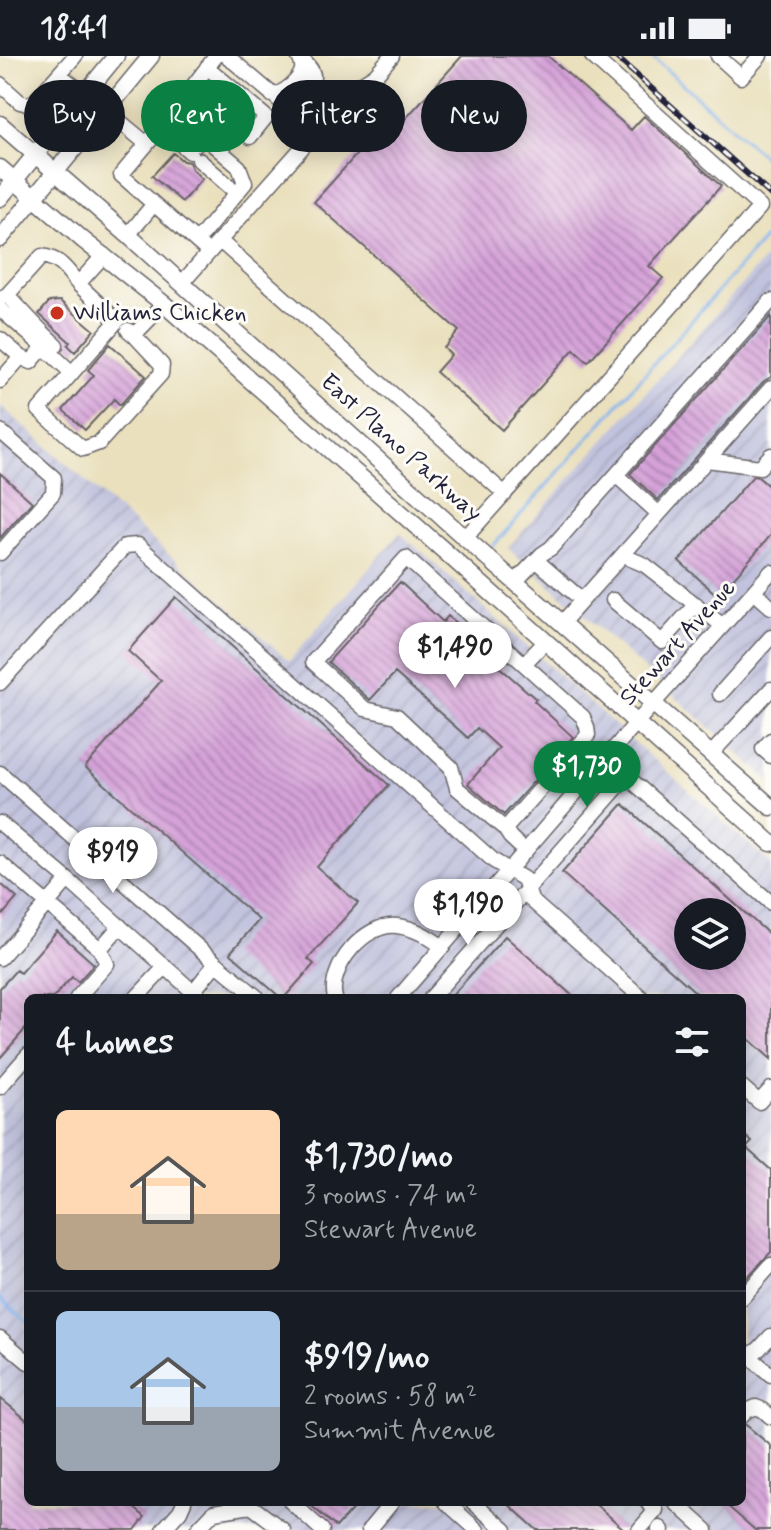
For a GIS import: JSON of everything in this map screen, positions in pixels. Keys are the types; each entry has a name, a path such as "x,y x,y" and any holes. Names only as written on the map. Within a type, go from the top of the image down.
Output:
{"main road":[{"path":"96,80 116,56"},
{"path":"125,87 151,56"},
{"name":"East Plano Parkway","path":"0,124 771,807"},
{"path":"0,198 39,152"},
{"path":"0,239 72,152"},
{"name":"East Plano Parkway","path":"0,168 83,240 164,304 771,843"},
{"path":"164,304 182,283"},
{"path":"450,556 465,538"},
{"path":"499,600 515,582"},
{"path":"545,642 562,623"}],"street":[{"path":"0,84 20,102 28,104 35,101 75,56"},
{"path":"227,56 282,104 290,105 315,74 299,56"},
{"path":"182,283 356,87 375,75 392,56"},
{"path":"465,538 760,207 592,56"},
{"path":"718,56 741,77 760,56"},
{"path":"197,80 209,60 229,80"},
{"path":"59,74 66,80"},
{"path":"255,106 266,117 255,131"},
{"path":"125,126 141,139"},
{"path":"141,151 121,175 210,253"},
{"path":"195,152 239,190"},
{"path":"197,241 245,183 239,167 214,152"},
{"path":"128,235 154,204"},
{"path":"220,241 505,494"},
{"path":"78,284 104,255"},
{"path":"72,373 2,301 42,256 54,258 162,365 161,374 99,443 83,449 39,410 72,373 117,321"},
{"path":"515,582 551,548 771,301"},
{"path":"134,335 164,304"},
{"path":"0,339 31,362 47,350"},
{"path":"0,381 21,357"},
{"path":"562,623 771,388"},
{"path":"0,431 54,478 53,493 0,553"},
{"path":"707,460 760,467 771,455"},
{"path":"616,475 659,514"},
{"path":"0,683 125,546 138,545 494,861 524,879 531,900 637,994"},
{"path":"624,553 645,565 723,626"},
{"path":"505,829 588,735 587,727 583,717 406,558 313,662 365,709 397,716 451,767 457,788 505,829 525,851"},
{"path":"536,560 582,600"},
{"name":"Stewart Avenue","path":"402,994 771,572"},
{"path":"754,592 771,607"},
{"path":"613,600 662,642 696,604"},
{"path":"720,694 771,637"},
{"path":"524,664 545,642"},
{"path":"711,754 771,689"},
{"path":"771,740 763,749 771,756"},
{"path":"595,771 616,789"},
{"path":"0,773 253,994"},
{"path":"435,994 622,782 632,781 771,903"},
{"path":"0,823 195,994"},
{"path":"0,863 100,949 107,964 81,994"},
{"path":"0,958 68,880"},
{"path":"333,994 337,970 351,949 370,931 395,925 424,934 443,947"},
{"path":"100,949 120,926"},
{"path":"197,994 216,963"},
{"path":"140,994 165,967"},
{"path":"0,1087 24,1060"},
{"path":"759,1102 771,1089"},
{"path":"746,1091 771,1113"},
{"path":"746,1293 771,1265"},
{"path":"746,1356 759,1349 771,1336"},
{"path":"0,1338 24,1359"},
{"path":"746,1357 771,1375"},
{"path":"746,1412 756,1407 768,1409"},
{"path":"163,1530 182,1506"},
{"path":"197,1530 214,1512 251,1506 283,1530"},
{"path":"295,1506 322,1530"},
{"path":"369,1530 389,1506"},
{"path":"450,1506 477,1530"},
{"path":"478,1506 505,1530"},
{"path":"639,1530 656,1510 652,1506"},
{"path":"679,1506 706,1530"}],"shaded area":[{"path":"771,252 771,782 508,548"},
{"path":"0,405 289,661 400,533 771,864 771,1530 0,1530"}],"building":[{"path":"462,56 548,56 631,130 644,116 721,186 649,266 663,278 588,362 574,349 502,430 436,372 451,355 444,348 459,331 314,202 359,152 405,152 405,119 421,102 421,152 527,152 527,80 440,80"},
{"path":"173,153 189,162 202,179 182,202 152,176"},
{"path":"60,301 94,330 75,352 68,345 70,342 39,314 49,302"},
{"path":"771,316 771,377 764,381 658,500 630,474"},
{"path":"110,344 146,376 120,405 114,399 85,430 63,410 94,375 88,370"},
{"path":"0,473 32,502 0,538"},
{"path":"753,476 771,488 771,535 718,596 679,561"},
{"path":"400,582 443,622 448,616 468,634 465,637 536,699 534,701 573,737 504,815 468,784 499,748 477,728 468,738 395,673 370,700 328,662"},
{"path":"176,597 389,785 317,867 358,903 308,959 314,964 288,994 276,994 230,953 259,920 85,767 161,681 128,651"},
{"path":"623,804 728,898 674,898 674,970 746,970 746,914 771,936 771,1059 746,1037 746,994 698,994 562,873"},
{"path":"0,883 17,898 0,918"},
{"path":"57,931 94,964 78,982 72,977 57,994 24,994 24,1031 0,1058 0,988 16,970 20,973"},
{"path":"505,936 570,994 454,994"},
{"path":"746,1148 771,1170 771,1252 746,1279"},
{"path":"0,1398 24,1418 24,1506 132,1506 145,1517 135,1530 0,1530"},
{"path":"746,1425 771,1446 771,1530 755,1530 728,1506 746,1506"},
{"path":"312,1506 355,1506 336,1527"},
{"path":"510,1506 598,1506 625,1530 537,1530"}],"waterway":[{"path":"651,56 771,163"},
{"path":"493,546 771,231"},
{"path":"0,1298 24,1319"}],"railway":[{"path":"615,56 771,195"}],"place":[{"name":"Williams Chicken","path":"57,313"}]}
